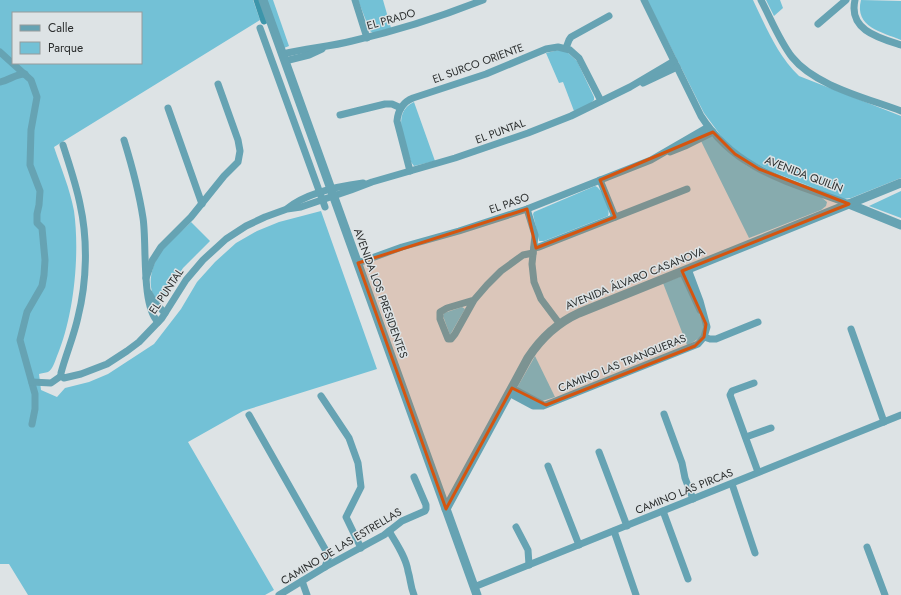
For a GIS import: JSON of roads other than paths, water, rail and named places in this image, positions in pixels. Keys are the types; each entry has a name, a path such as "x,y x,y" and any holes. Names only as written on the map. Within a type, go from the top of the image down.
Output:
{"street":[{"name":"AVENIDA LOS PRESIDENTES","path":"263,0 476,591"},
{"path":"355,0 367,38"},
{"name":"EL PRADO","path":"284,58 309,55 326,47 367,38 414,24 483,0"},
{"name":"AVENIDA QUILÍN","path":"644,0 698,109 711,129 735,154 759,169 780,179 901,225"},
{"path":"761,0 786,47 793,57 806,70 828,83 901,109"},
{"path":"818,24 846,0"},
{"path":"855,0 854,8 856,17 859,24 867,32 901,45"},
{"path":"840,6 846,5 854,8"},
{"path":"601,102 579,58 566,48 572,37 609,16"},
{"path":"260,28 322,200"},
{"name":"EL SURCO ORIENTE","path":"401,108 410,99 486,74 546,49 555,47 566,48"},
{"path":"0,52 12,63"},
{"path":"14,64 31,80 37,97 31,130 30,166 40,191 39,205 36,214 37,222 42,228 45,260 42,286 27,312 20,340 35,394 35,409 32,424"},
{"name":"EL PUNTAL","path":"32,382 51,383 62,376 64,378 76,376 94,370 113,360 139,342 166,313 193,270 220,244 246,226 287,209 301,207 322,200 333,193 455,158 509,140 571,116 630,87 645,82 676,64"},
{"path":"0,82 5,81 17,74 25,74"},
{"path":"146,278 157,252 202,204 224,176 236,164 240,157 239,144 218,84"},
{"path":"340,115 385,104 392,104 401,108 398,114 397,125 410,171"},
{"path":"168,108 202,204"},
{"name":"EL PASO","path":"358,263 402,247 449,234 527,209 651,160 711,129"},
{"path":"124,140 142,209 148,298 153,316 158,322"},
{"path":"62,376 61,373 78,316 83,290 85,258 84,227 80,205 63,145"},
{"path":"600,180 615,217"},
{"name":"AVENIDA ÁLVARO CASANOVA","path":"446,509 510,390 536,347 559,323 579,312 901,183"},
{"path":"474,300 447,308 440,312 440,319 448,339 451,339 455,334 474,300 487,285 523,255 539,247 687,189"},
{"path":"527,209 534,230 532,270 536,288 545,304 559,323"},
{"path":"145,248 150,252 157,252"},
{"path":"685,270 694,299 703,315 707,327 704,337 716,339 758,322"},
{"path":"148,291 154,302 166,313"},
{"path":"852,329 884,422"},
{"name":"CAMINO LAS TRANQUERAS","path":"510,390 533,406 546,405 695,346 704,337"},
{"path":"754,383 732,391 730,395 758,472"},
{"path":"322,396 349,438 358,463 361,487 346,517 361,548"},
{"path":"664,414 682,462 685,478 693,499"},
{"path":"249,415 329,556 325,567"},
{"name":"CAMINO LAS PIRCAS","path":"476,591 529,565 901,415"},
{"path":"746,437 772,428"},
{"path":"599,452 627,526"},
{"path":"548,466 579,545"},
{"name":"CAMINO DE LAS ESTRELLAS","path":"279,595 325,567 361,548 389,531 402,521 423,512 426,509 426,505 414,477"},
{"path":"732,484 755,552"},
{"path":"663,511 688,579"},
{"path":"516,527 528,550 529,565"},
{"path":"389,531 397,544 408,570 410,586 414,595"},
{"path":"614,531 636,595"},
{"path":"867,547 885,595"},
{"path":"302,581 307,595"}],"waterway":[{"path":"257,0 264,21"}]}
